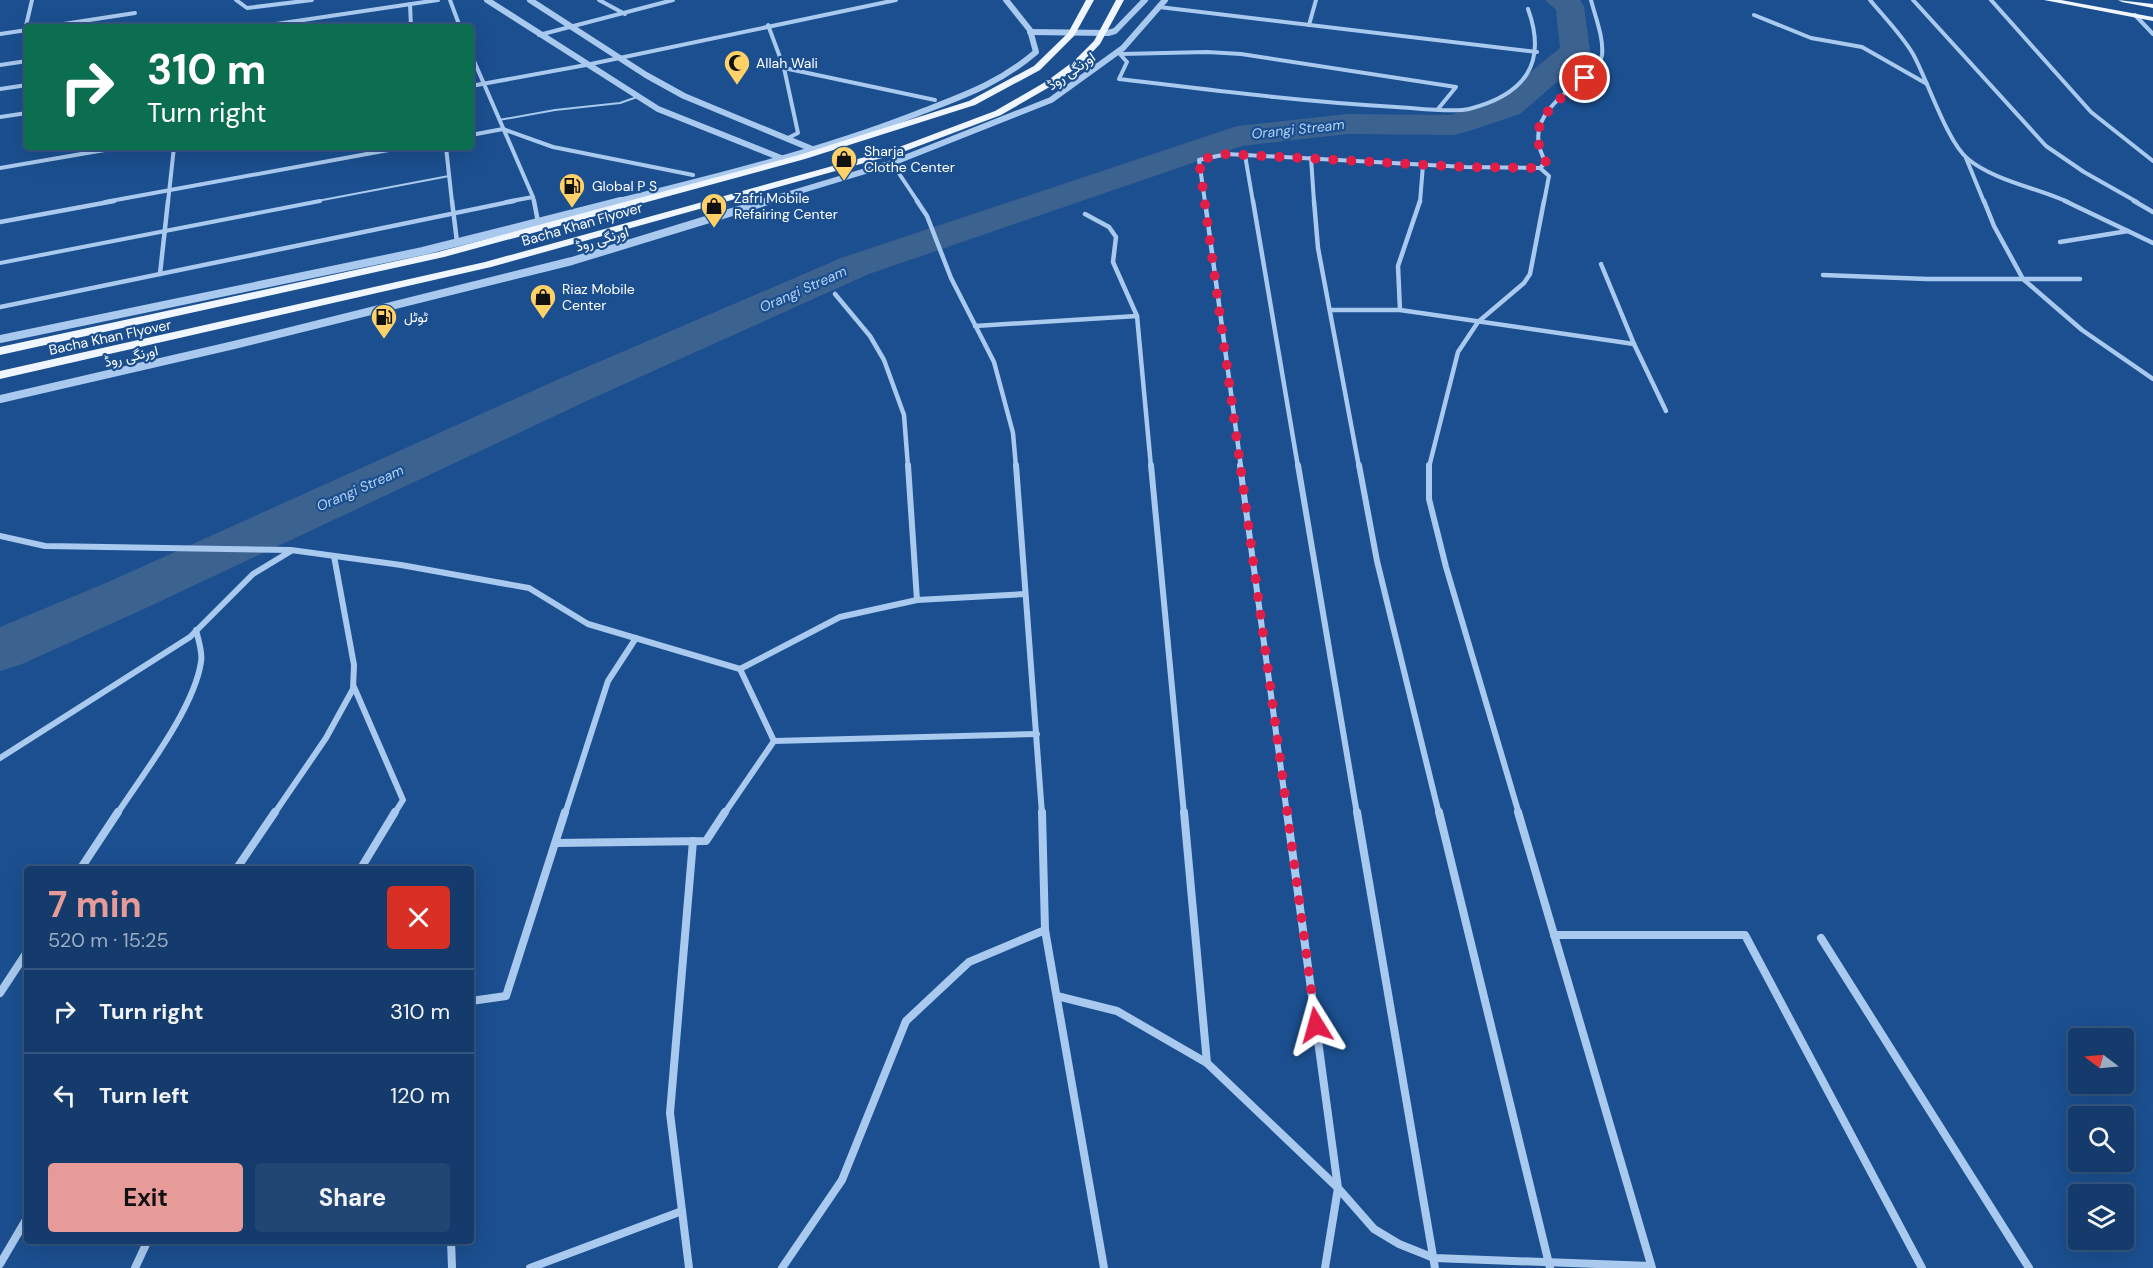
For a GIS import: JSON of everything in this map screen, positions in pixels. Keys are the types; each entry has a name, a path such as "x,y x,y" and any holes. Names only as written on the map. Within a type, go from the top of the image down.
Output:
{"main road":[{"name":"Bacha Khan Flyover","path":"0,351 440,255 802,157 972,103 1037,68 1071,34 1090,0"},
{"name":"Bacha Khan Flyover","path":"0,375 487,265 897,151 998,112 1050,83 1077,63 1097,42 1120,0"},
{"path":"2048,0 2153,19"},
{"path":"2123,0 2153,6"}],"street":[{"path":"27,24 32,0"},
{"path":"236,0 247,8 312,0"},
{"path":"276,24 438,0"},
{"path":"450,0 459,24"},
{"path":"488,0 657,109 782,158"},
{"path":"530,0 684,96 812,149"},
{"path":"599,0 625,14"},
{"path":"539,35 673,0"},
{"path":"474,86 586,65 896,0"},
{"path":"0,339 457,242 782,158 867,133 981,89 1021,65 1036,52 1036,44 1030,32 1006,0"},
{"path":"1030,32 1108,33 1115,31 1145,0"},
{"name":"اورنگی روڈ","path":"0,399 234,345 572,261 892,163 1051,100 1120,53 1165,0"},
{"path":"1309,24 1316,0"},
{"path":"1540,168 1546,162 1539,150 1536,137 1543,116 1598,65 1602,55 1591,0"},
{"path":"1870,0 1912,52 1954,141 1966,158 1994,226 2023,279 2082,330 2153,379"},
{"path":"1913,0 2046,146 2084,172 2153,212"},
{"path":"1991,0 2091,112 2153,161"},
{"path":"410,4 411,24"},
{"path":"1159,7 1538,52"},
{"path":"1120,53 1127,62 1119,79 1317,103 1467,110 1484,106 1500,98 1530,72 1538,52 1536,27 1528,9"},
{"path":"64,24 135,13"},
{"path":"1754,15 1811,38 1854,45 1876,53 1928,84"},
{"path":"2135,15 2153,34"},
{"path":"768,25 784,68 798,133 788,138"},
{"path":"0,34 24,30"},
{"path":"1120,53 1241,54 1456,87 1438,109"},
{"path":"0,65 24,61"},
{"path":"474,62 533,197 538,222"},
{"path":"784,68 935,100"},
{"path":"0,89 24,85"},
{"path":"0,117 24,113"},
{"path":"474,134 503,129 553,147 693,175"},
{"path":"0,168 105,150"},
{"path":"160,274 174,150"},
{"path":"0,222 389,150"},
{"path":"446,150 457,242"},
{"path":"1057,996 1117,1011 1208,1063 1338,1188 1374,1228 1434,1263 1652,1267 1450,579 1429,499 1430,460 1458,352 1478,322 1524,283 1530,274 1549,176 1540,168 1423,165 1227,154 1199,160 1338,1188 1325,1268"},
{"path":"1245,155 1434,1263"},
{"path":"1311,158 1318,248 1377,561 1550,1266"},
{"path":"1966,158 1986,171 2046,192 2153,243"},
{"path":"892,163 927,216 951,278 994,362 1013,433 1041,793 1045,930 1104,1268"},
{"path":"1400,310 1398,266 1420,206 1423,165"},
{"path":"0,307 533,197"},
{"path":"1085,214 1109,227 1116,237 1113,262 1137,316 1208,1063"},
{"path":"2060,242 2128,231"},
{"path":"1601,264 1634,344 1666,411"},
{"path":"1823,275 1927,279 2080,279"},
{"path":"835,294 870,336 884,360 904,415 908,504 917,600"},
{"path":"1330,310 1400,310 1634,344"},
{"path":"975,326 1137,316"},
{"path":"0,536 45,546 291,550 528,588 588,624 740,669 840,617 917,600 1025,594"},
{"path":"0,758 190,637 253,574 291,550"},
{"path":"238,866 326,738 353,689 354,665 334,556"},
{"path":"82,866 177,723 202,660 196,630"},
{"path":"474,1001 506,996 608,681 636,638"},
{"path":"740,669 774,741"},
{"path":"353,683 404,800 362,866"},
{"path":"774,741 1037,734"},
{"path":"556,843 706,841 774,741"},
{"path":"689,1268 670,1113 693,841"},
{"path":"782,1268 842,1180 906,1021 969,962 1045,930"},
{"path":"1554,935 1745,935 1922,1268"},
{"path":"1821,938 2029,1268"},
{"path":"0,993 24,956"},
{"path":"530,1268 682,1211"},
{"path":"0,1264 24,1223"},
{"path":"135,1268 146,1244"},
{"path":"451,1244 452,1268"}],"lane":[{"path":"499,120 555,110 620,103 637,97"},
{"path":"0,263 449,176"}],"waterway":[{"name":"Orangi Stream","path":"0,650 127,595 575,389 855,266 1237,136 1347,124 1454,125 1508,107 1575,51 1570,6 1559,0"}],"place":[{"name":"Allah Wali","path":"737,86"},
{"name":"Sharja Clothe Center","path":"844,182"},
{"name":"Global P S","path":"572,209"},
{"name":"Zafri Mobile Refairing Center","path":"714,229"},
{"name":"Riaz Mobile Center","path":"543,320"},
{"name":"ٹوٹل","path":"384,340"}],"route":[{"path":"1316,1025 1199,160 1227,154 1465,167 1540,168 1546,162 1539,150 1536,137 1543,116 1585,78"}]}
